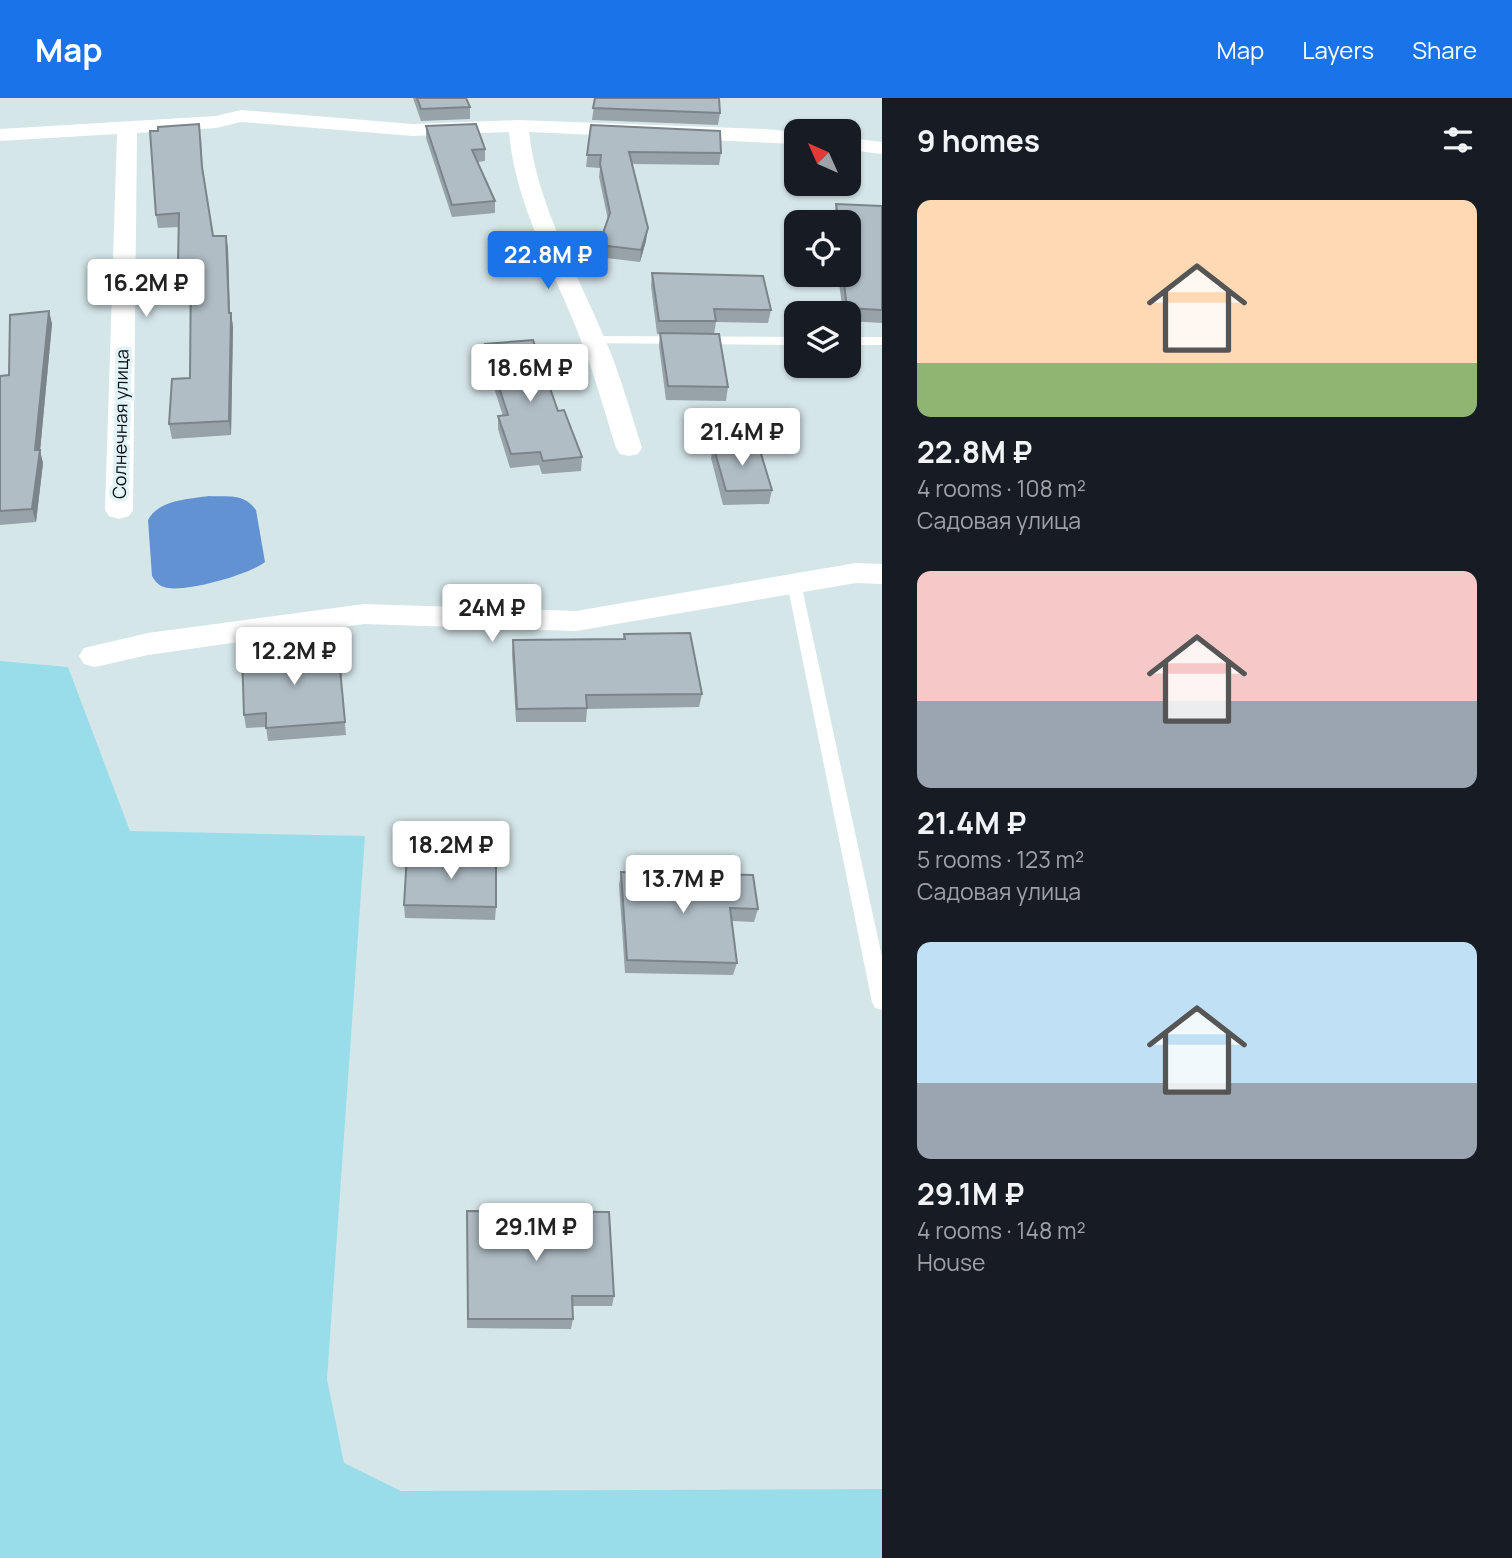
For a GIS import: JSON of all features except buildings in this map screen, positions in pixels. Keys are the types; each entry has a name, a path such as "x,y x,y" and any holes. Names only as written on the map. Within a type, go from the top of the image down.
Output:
{"street":[{"path":"0,135 216,122 235,104 413,130 518,126 784,137"},
{"path":"518,126 519,149 546,230 593,340 629,448"},
{"name":"Солнечная улица","path":"119,510 127,128"},
{"path":"861,145 882,148"},
{"path":"95,656 148,643 364,614 576,621 856,573 882,573"}],"lane":[{"path":"593,340 784,341"},
{"path":"861,341 882,341"},
{"path":"794,583 882,1002"}],"shaded area":[{"path":"0,661 68,667 130,831 365,836 327,1379 344,1463 401,1491 882,1489 882,1558 0,1558"}],"water":[{"path":"209,496 241,498 256,510 265,562 216,582 185,588 162,586 152,576 148,520 166,504"}]}
